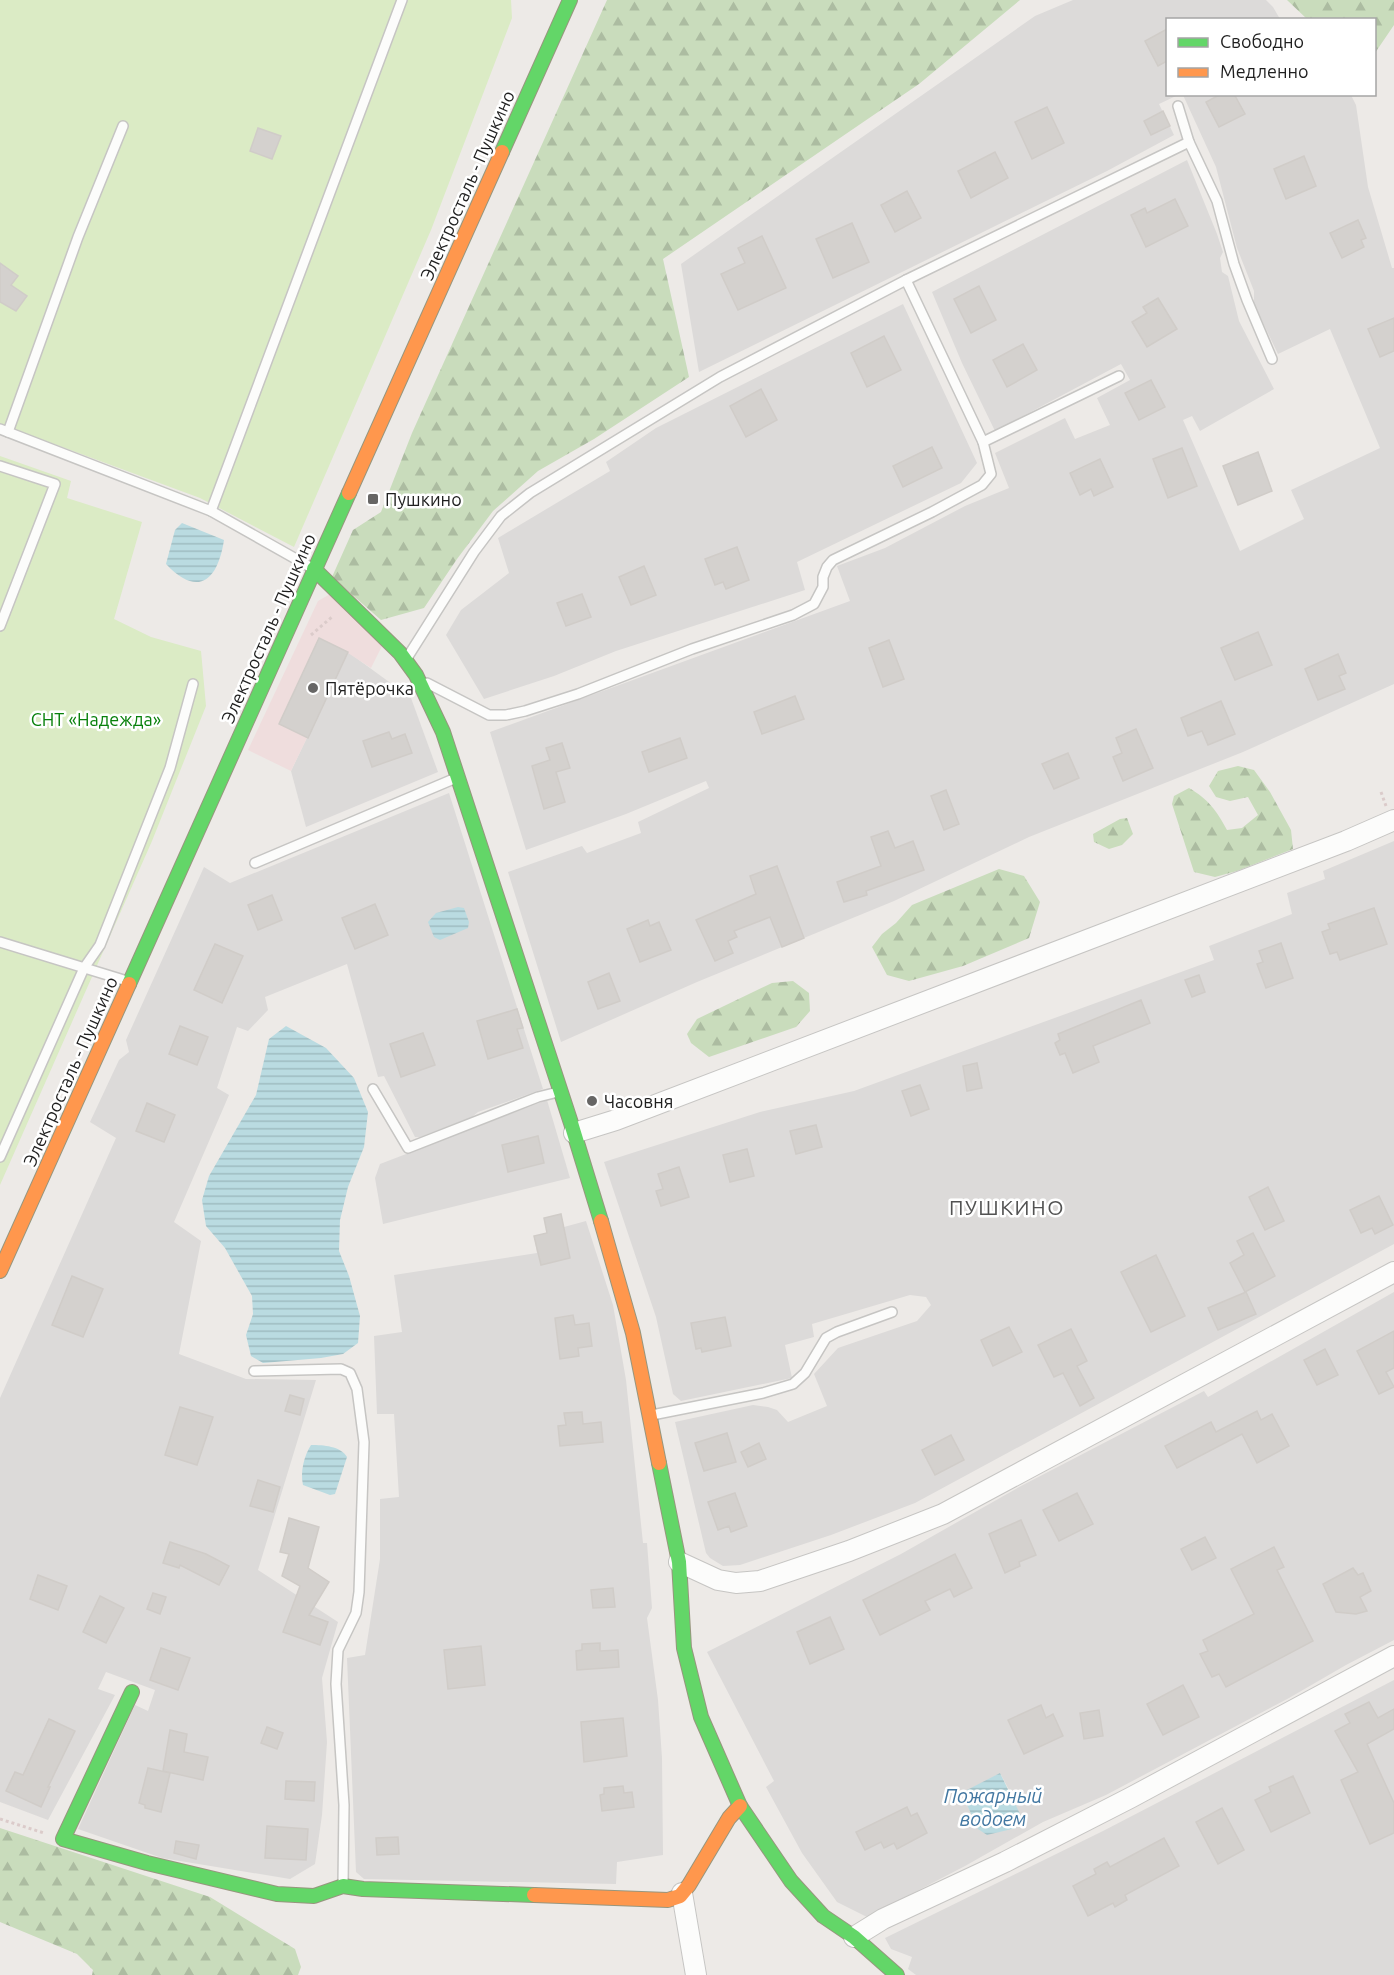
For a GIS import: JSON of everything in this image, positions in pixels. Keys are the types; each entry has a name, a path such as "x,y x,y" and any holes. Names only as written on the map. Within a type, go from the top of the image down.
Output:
{"street":[{"name":"Электросталь - Пушкино","path":"0,1271 570,0"},
{"path":"314,569 405,660 419,680 444,732 574,1133 633,1333 679,1562 684,1648 701,1717 740,1806 791,1881 823,1916 854,1937 897,1975"},
{"path":"574,1133 616,1120 1346,841 1394,820"},
{"path":"679,1562 718,1580 736,1583 760,1581 849,1551 943,1514 1394,1272"},
{"path":"854,1937 883,1919 1005,1862 1130,1798 1394,1656"},
{"path":"132,1692 63,1839 147,1863 277,1894 314,1896 343,1886 363,1889 668,1900 682,1893 729,1818 740,1806"},
{"path":"682,1893 696,1975"}],"lane":[{"path":"211,512 402,0"},
{"path":"1178,106 1189,142 1217,201 1244,291 1272,358"},
{"path":"123,126 94,195 4,431 211,512 314,569"},
{"path":"405,660 474,552 501,516 530,493 720,377 906,280 1189,142"},
{"path":"419,680 489,715 506,715 525,711 578,694 692,649 793,615 814,604 823,587 827,567 833,560 982,485 991,474 983,442 906,280"},
{"path":"983,442 1119,376"},
{"path":"0,466 55,484 0,626"},
{"path":"0,1156 84,968 100,945 170,768 193,684"},
{"path":"255,863 458,777"},
{"path":"0,942 129,982"},
{"path":"373,1089 408,1148 538,1097 560,1091"},
{"path":"649,1416 772,1391 793,1384 805,1373 826,1338 892,1312"},
{"path":"254,1371 341,1369 350,1373 357,1389 364,1442 359,1592 356,1613 338,1650 336,1684 344,1805 343,1886"}],"path":[{"path":"310,637 349,602"},
{"path":"0,1819 63,1839"}],"shaded area":[{"path":"1073,0 1266,0 1279,18 1166,18 1166,96 1176,96 1159,104 1174,135 1107,171 699,372 681,264 1035,16"},
{"path":"1183,96 1352,96 1356,105 1368,187 1392,268 1394,268 1394,684 1243,752 1029,837 894,901 697,982 561,1042 508,872 582,846 587,853 641,833 638,822 709,788 706,781 626,814 526,850 490,732 850,601 837,566 885,548 965,506 1009,488 995,453 1065,418 1075,439 1110,425 1097,398 1130,380 1121,364 995,431 962,363 932,292 1187,160 1223,252 1220,258 1222,272 1228,276 1239,321 1274,389 1200,431 1192,416 1183,420 1240,551 1304,519 1291,490 1380,448 1330,329 1278,354 1254,304 1254,291 1237,248 1216,167"},
{"path":"903,304 977,463 961,483 797,562 805,590 616,651 554,676 484,699 446,635 461,610 509,573 498,538 610,471 606,462 656,428"},
{"path":"332,593 382,646 371,668 348,653 291,771 248,750 318,601"},
{"path":"348,652 411,698 438,772 306,827 291,771"},
{"path":"449,793 543,1089 415,1137 384,1076 378,1077 347,964 265,997 268,1010 248,1031 237,1027 217,1088 229,1095 174,1222 201,1241 179,1354 246,1379 316,1380 258,1570 338,1622 322,1678 327,1742 322,1815 315,1864 290,1879 162,1858 78,1829 135,1705 148,1711 155,1690 106,1672 98,1689 115,1695 48,1820 0,1802 0,1398 116,1138 90,1122 119,1060 129,1052 126,1040 204,867 230,883"},
{"path":"1394,841 1394,1244 915,1503 831,1535 740,1565 723,1566 710,1558 706,1553 675,1422 753,1405 777,1410 788,1422 827,1406 814,1374 838,1348 917,1321 931,1305 926,1297 910,1295 812,1324 814,1337 785,1345 792,1378 681,1401 673,1394 656,1317 604,1162 760,1112 854,1091 1214,960 1209,946 1292,914 1287,893 1325,879 1323,871"},
{"path":"547,1100 570,1178 383,1224 375,1178 380,1164"},
{"path":"561,1214 564,1227 586,1221 613,1305 626,1380 643,1543 647,1543 652,1608 647,1618 658,1700 662,1758 663,1855 617,1862 616,1884 364,1879 356,1872 347,1658 365,1655 380,1559 380,1499 399,1497 394,1414 377,1414 374,1336 402,1332 394,1275 537,1253 534,1236 547,1233"},
{"path":"1394,1292 1394,1640 1106,1795 1043,1822 867,1917 837,1902 802,1853 766,1787 774,1781 707,1652 901,1554 1021,1486 1204,1391 1208,1397","holes":["1000,1773 1015,1801 971,1813 963,1796"]},
{"path":"1394,1680 1394,1975 916,1975 908,1969 912,1957 891,1949 885,1938 1103,1831"}],"green space":[{"path":"0,0 511,0 512,18 431,230 294,547 200,498 0,424"},
{"path":"607,0 1020,0 919,84 663,259 689,377 594,439 538,471 493,511 424,608 381,620 332,577 353,530 381,512 412,433"},
{"path":"1287,0 1394,0 1394,25 1376,52 1376,18 1306,18"},
{"name":"СНТ «Надежда»","path":"0,456 71,481 67,498 142,522 114,619 151,637 201,651 206,706 152,841 0,1185"},
{"path":"1238,766 1254,770 1270,792 1291,830 1293,849 1215,877 1194,872 1172,804 1174,796 1189,788 1211,806 1227,830 1242,828 1258,815 1248,797 1230,801 1216,797 1209,786 1218,771"},
{"path":"1127,818 1133,834 1122,845 1109,849 1094,842 1093,834 1120,819"},
{"path":"999,869 1024,876 1040,902 1029,938 963,966 909,981 887,975 872,947 912,905"},
{"path":"793,981 809,993 810,1011 796,1027 709,1057 691,1043 687,1034 697,1019 772,983"},
{"path":"0,1828 210,1897 295,1949 301,1967 298,1975 92,1975 93,1970 77,1954 0,1922"}],"water":[{"path":"182,523 224,540 217,565 205,580 197,582 188,580 178,575 166,564 175,530"},
{"path":"458,907 464,908 469,922 468,928 440,940 434,937 428,922 436,913"},
{"path":"286,1026 326,1048 354,1078 368,1112 364,1147 348,1187 340,1220 339,1251 349,1276 360,1316 358,1343 343,1354 263,1363 251,1356 246,1335 253,1314 252,1296 225,1248 206,1226 202,1200 209,1176 256,1095 269,1039"},
{"path":"311,1445 336,1448 347,1457 335,1494 330,1495 303,1485 303,1464"},
{"name":"Пожарный водоем","path":"1000,1773 1022,1818 1016,1828 987,1835 978,1829 963,1796 967,1790"}],"building":[{"path":"1166,30 1166,62 1158,66 1145,41"},
{"path":"1217,96 1235,96 1245,114 1219,127 1206,102"},
{"path":"1047,107 1064,143 1032,159 1015,122"},
{"path":"1163,111 1170,126 1151,135 1144,121"},
{"path":"258,128 281,136 272,159 250,151"},
{"path":"995,152 1008,178 971,198 958,171"},
{"path":"1304,156 1316,186 1286,199 1274,169"},
{"path":"907,191 921,218 895,232 881,205"},
{"path":"1175,199 1188,226 1146,247 1131,215 1145,208 1147,213"},
{"path":"1358,220 1366,238 1361,240 1364,247 1342,258 1330,233"},
{"path":"852,223 869,262 833,278 816,239"},
{"path":"762,236 786,288 738,310 721,274 745,263 738,248"},
{"path":"0,263 18,276 11,285 27,296 16,311 0,302"},
{"path":"979,286 996,320 971,333 954,299"},
{"path":"1158,298 1177,329 1147,347 1132,322 1147,313 1143,307"},
{"path":"1394,318 1394,351 1380,357 1368,329"},
{"path":"884,336 901,370 867,387 851,353"},
{"path":"1023,344 1037,370 1007,387 993,360"},
{"path":"1151,380 1165,407 1139,420 1125,393"},
{"path":"761,389 777,420 746,437 730,406"},
{"path":"932,447 942,468 903,487 893,466"},
{"path":"1182,448 1197,486 1168,498 1153,459"},
{"path":"1258,452 1272,491 1238,505 1223,466"},
{"path":"1100,459 1113,487 1094,496 1091,489 1080,495 1070,473"},
{"path":"737,547 749,580 726,589 723,582 715,585 705,559"},
{"path":"644,566 656,595 631,605 619,577"},
{"path":"582,594 591,617 566,626 557,603"},
{"path":"1258,632 1272,665 1235,680 1221,648"},
{"name":"Пятёрочка","path":"319,638 348,652 308,738 279,724"},
{"path":"889,640 904,679 883,687 869,648"},
{"path":"1338,654 1346,673 1339,676 1345,689 1318,700 1305,669"},
{"path":"795,696 804,719 762,734 754,712"},
{"path":"1221,701 1235,734 1208,745 1202,731 1188,736 1181,718"},
{"path":"1136,729 1153,768 1123,781 1113,757 1122,753 1116,738"},
{"path":"389,732 392,739 405,734 412,753 372,767 363,741"},
{"path":"680,738 687,758 649,772 642,752"},
{"path":"562,743 570,768 556,772 565,802 544,809 532,766 550,760 546,748"},
{"path":"1068,753 1079,778 1054,789 1042,764"},
{"path":"946,790 959,824 944,830 931,796"},
{"path":"888,831 895,848 913,841 924,870 866,891 867,895 844,902 837,882 881,866 871,837"},
{"path":"777,866 804,938 782,947 770,917 734,931 737,937 728,941 733,953 715,961 696,920 756,894 750,876"},
{"path":"272,895 282,920 258,930 248,905"},
{"path":"375,904 388,935 355,949 342,918"},
{"path":"1374,908 1387,944 1340,960 1337,952 1330,954 1322,932 1330,929 1328,924"},
{"path":"648,920 650,926 659,922 671,950 640,962 627,929"},
{"path":"1281,943 1293,978 1266,988 1257,964 1263,962 1259,951"},
{"path":"215,944 243,956 222,1003 194,990"},
{"path":"609,973 620,1001 598,1009 588,982"},
{"path":"1199,975 1205,992 1192,997 1185,980"},
{"path":"1141,1000 1150,1023 1093,1046 1099,1062 1073,1073 1065,1053 1060,1055 1055,1043 1060,1040 1058,1034"},
{"path":"517,1009 523,1028 517,1029 523,1048 488,1059 477,1021"},
{"path":"180,1026 208,1037 197,1065 169,1054"},
{"path":"423,1033 435,1065 401,1077 390,1044"},
{"path":"977,1063 982,1088 967,1091 963,1066"},
{"path":"920,1085 929,1109 911,1116 902,1091"},
{"path":"147,1103 175,1115 164,1142 136,1131"},
{"path":"816,1125 822,1147 796,1154 790,1131"},
{"path":"538,1136 544,1163 508,1172 502,1145"},
{"path":"747,1149 754,1176 730,1182 723,1155"},
{"path":"679,1167 689,1197 661,1206 656,1191 663,1189 658,1174"},
{"path":"1268,1187 1284,1221 1265,1230 1249,1197"},
{"path":"1379,1196 1393,1225 1375,1234 1372,1228 1361,1233 1350,1210"},
{"path":"561,1214 570,1258 541,1265 534,1236 547,1233 544,1218"},
{"path":"1253,1233 1275,1276 1245,1292 1230,1263 1244,1255 1237,1241"},
{"path":"1156,1255 1185,1316 1151,1332 1121,1272"},
{"path":"72,1276 103,1289 83,1337 52,1325"},
{"path":"1246,1292 1256,1314 1218,1330 1208,1308"},
{"path":"573,1315 575,1325 589,1323 592,1346 578,1348 579,1356 560,1359 555,1318"},
{"path":"725,1317 731,1346 702,1352 701,1348 696,1349 691,1323"},
{"path":"1009,1327 1022,1352 993,1366 981,1340"},
{"path":"1071,1329 1087,1361 1077,1366 1094,1398 1080,1406 1063,1373 1054,1377 1038,1345"},
{"path":"1394,1331 1394,1368 1386,1372 1394,1387 1379,1394 1357,1351"},
{"path":"1325,1349 1338,1375 1317,1385 1304,1360"},
{"path":"290,1395 304,1399 300,1415 285,1411"},
{"path":"180,1407 213,1417 197,1465 165,1455"},
{"path":"1257,1411 1261,1420 1272,1414 1289,1446 1257,1463 1242,1434 1177,1468 1165,1446 1211,1422 1216,1432"},
{"path":"582,1412 583,1424 601,1422 603,1442 560,1446 558,1426 566,1425 564,1413"},
{"path":"727,1433 736,1462 704,1471 695,1443"},
{"path":"951,1435 964,1460 935,1475 922,1450"},
{"path":"759,1443 766,1459 748,1467 741,1452"},
{"path":"258,1480 280,1487 273,1512 250,1506"},
{"path":"735,1493 747,1526 731,1532 729,1526 718,1530 708,1502"},
{"path":"1077,1493 1093,1524 1059,1541 1043,1510"},
{"path":"289,1518 319,1527 308,1568 329,1582 309,1615 328,1622 320,1645 283,1632 300,1586 282,1576 289,1554 280,1552"},
{"path":"1021,1520 1036,1555 1019,1562 1020,1566 1005,1573 989,1534"},
{"path":"1205,1537 1216,1558 1192,1570 1181,1549"},
{"path":"170,1542 206,1554 229,1566 219,1585 180,1565 179,1568 163,1563"},
{"path":"1274,1547 1284,1567 1277,1570 1313,1641 1226,1687 1219,1674 1212,1677 1200,1654 1208,1651 1203,1640 1254,1614 1231,1569"},
{"path":"955,1554 972,1588 954,1597 950,1589 925,1601 930,1610 880,1635 863,1600"},
{"path":"1353,1568 1358,1575 1363,1573 1371,1591 1360,1597 1367,1611 1356,1614 1336,1612 1323,1584"},
{"path":"38,1575 67,1586 58,1610 30,1599"},
{"path":"613,1588 615,1607 593,1608 591,1590"},
{"path":"153,1593 166,1597 160,1614 147,1609"},
{"path":"100,1596 124,1608 106,1643 83,1632"},
{"path":"830,1617 844,1649 810,1664 797,1632"},
{"path":"600,1643 600,1651 618,1650 619,1667 577,1670 576,1651 582,1650 582,1644"},
{"path":"481,1646 485,1685 448,1689 444,1650"},
{"path":"161,1648 190,1658 178,1690 150,1680"},
{"path":"1183,1685 1199,1717 1163,1735 1147,1704"},
{"path":"1369,1702 1378,1718 1394,1709 1394,1729 1367,1744 1394,1803 1394,1833 1370,1844 1341,1780 1358,1772 1335,1731 1350,1723 1345,1714"},
{"path":"1041,1705 1046,1718 1053,1714 1063,1736 1024,1754 1008,1720"},
{"path":"1099,1710 1103,1736 1084,1739 1080,1713"},
{"path":"623,1718 627,1756 584,1762 581,1722"},
{"path":"49,1719 75,1731 41,1807 6,1791 15,1772 23,1775"},
{"path":"267,1727 283,1733 277,1749 261,1743"},
{"path":"170,1730 187,1734 184,1752 208,1757 203,1780 163,1771"},
{"path":"148,1768 170,1773 161,1812 145,1808 145,1805 139,1803"},
{"path":"1293,1776 1310,1813 1271,1832 1255,1800 1271,1792 1269,1787"},
{"path":"286,1781 315,1782 314,1801 285,1799"},
{"path":"623,1786 624,1793 632,1792 634,1807 602,1811 600,1795 604,1794 604,1788"},
{"path":"907,1807 911,1816 917,1813 927,1833 897,1849 894,1843 884,1848 881,1842 865,1850 856,1832"},
{"path":"1222,1808 1244,1850 1218,1864 1196,1822"},
{"path":"267,1826 308,1829 306,1860 265,1858"},
{"path":"398,1837 399,1854 377,1855 376,1838"},
{"path":"1164,1838 1179,1866 1125,1895 1127,1900 1115,1907 1113,1903 1088,1916 1073,1886 1096,1874 1094,1869 1107,1862 1110,1867"},
{"path":"176,1841 199,1845 196,1859 174,1853"}],"traffic: fast":[{"path":"502,152 570,0"},
{"path":"129,984 349,493"},
{"path":"314,569 400,653 416,675 443,732 601,1221"},
{"path":"659,1463 679,1562 684,1648 701,1717 740,1806 791,1881 823,1916 854,1937 897,1975"},
{"path":"132,1692 63,1839 147,1863 277,1894 314,1896 343,1886 363,1889 534,1895"}],"traffic: slow":[{"path":"349,493 502,152"},
{"path":"0,1271 129,984"},
{"path":"601,1221 633,1333 659,1463"},
{"path":"534,1895 668,1900 680,1896 729,1818 740,1806"}],"place":[{"name":"Пушкино","path":"373,499"},
{"name":"Пятёрочка","path":"313,688"},
{"name":"Часовня","path":"592,1101"}],"district":[{"name":"ПУШКИНО","path":"1007,1207"}]}
